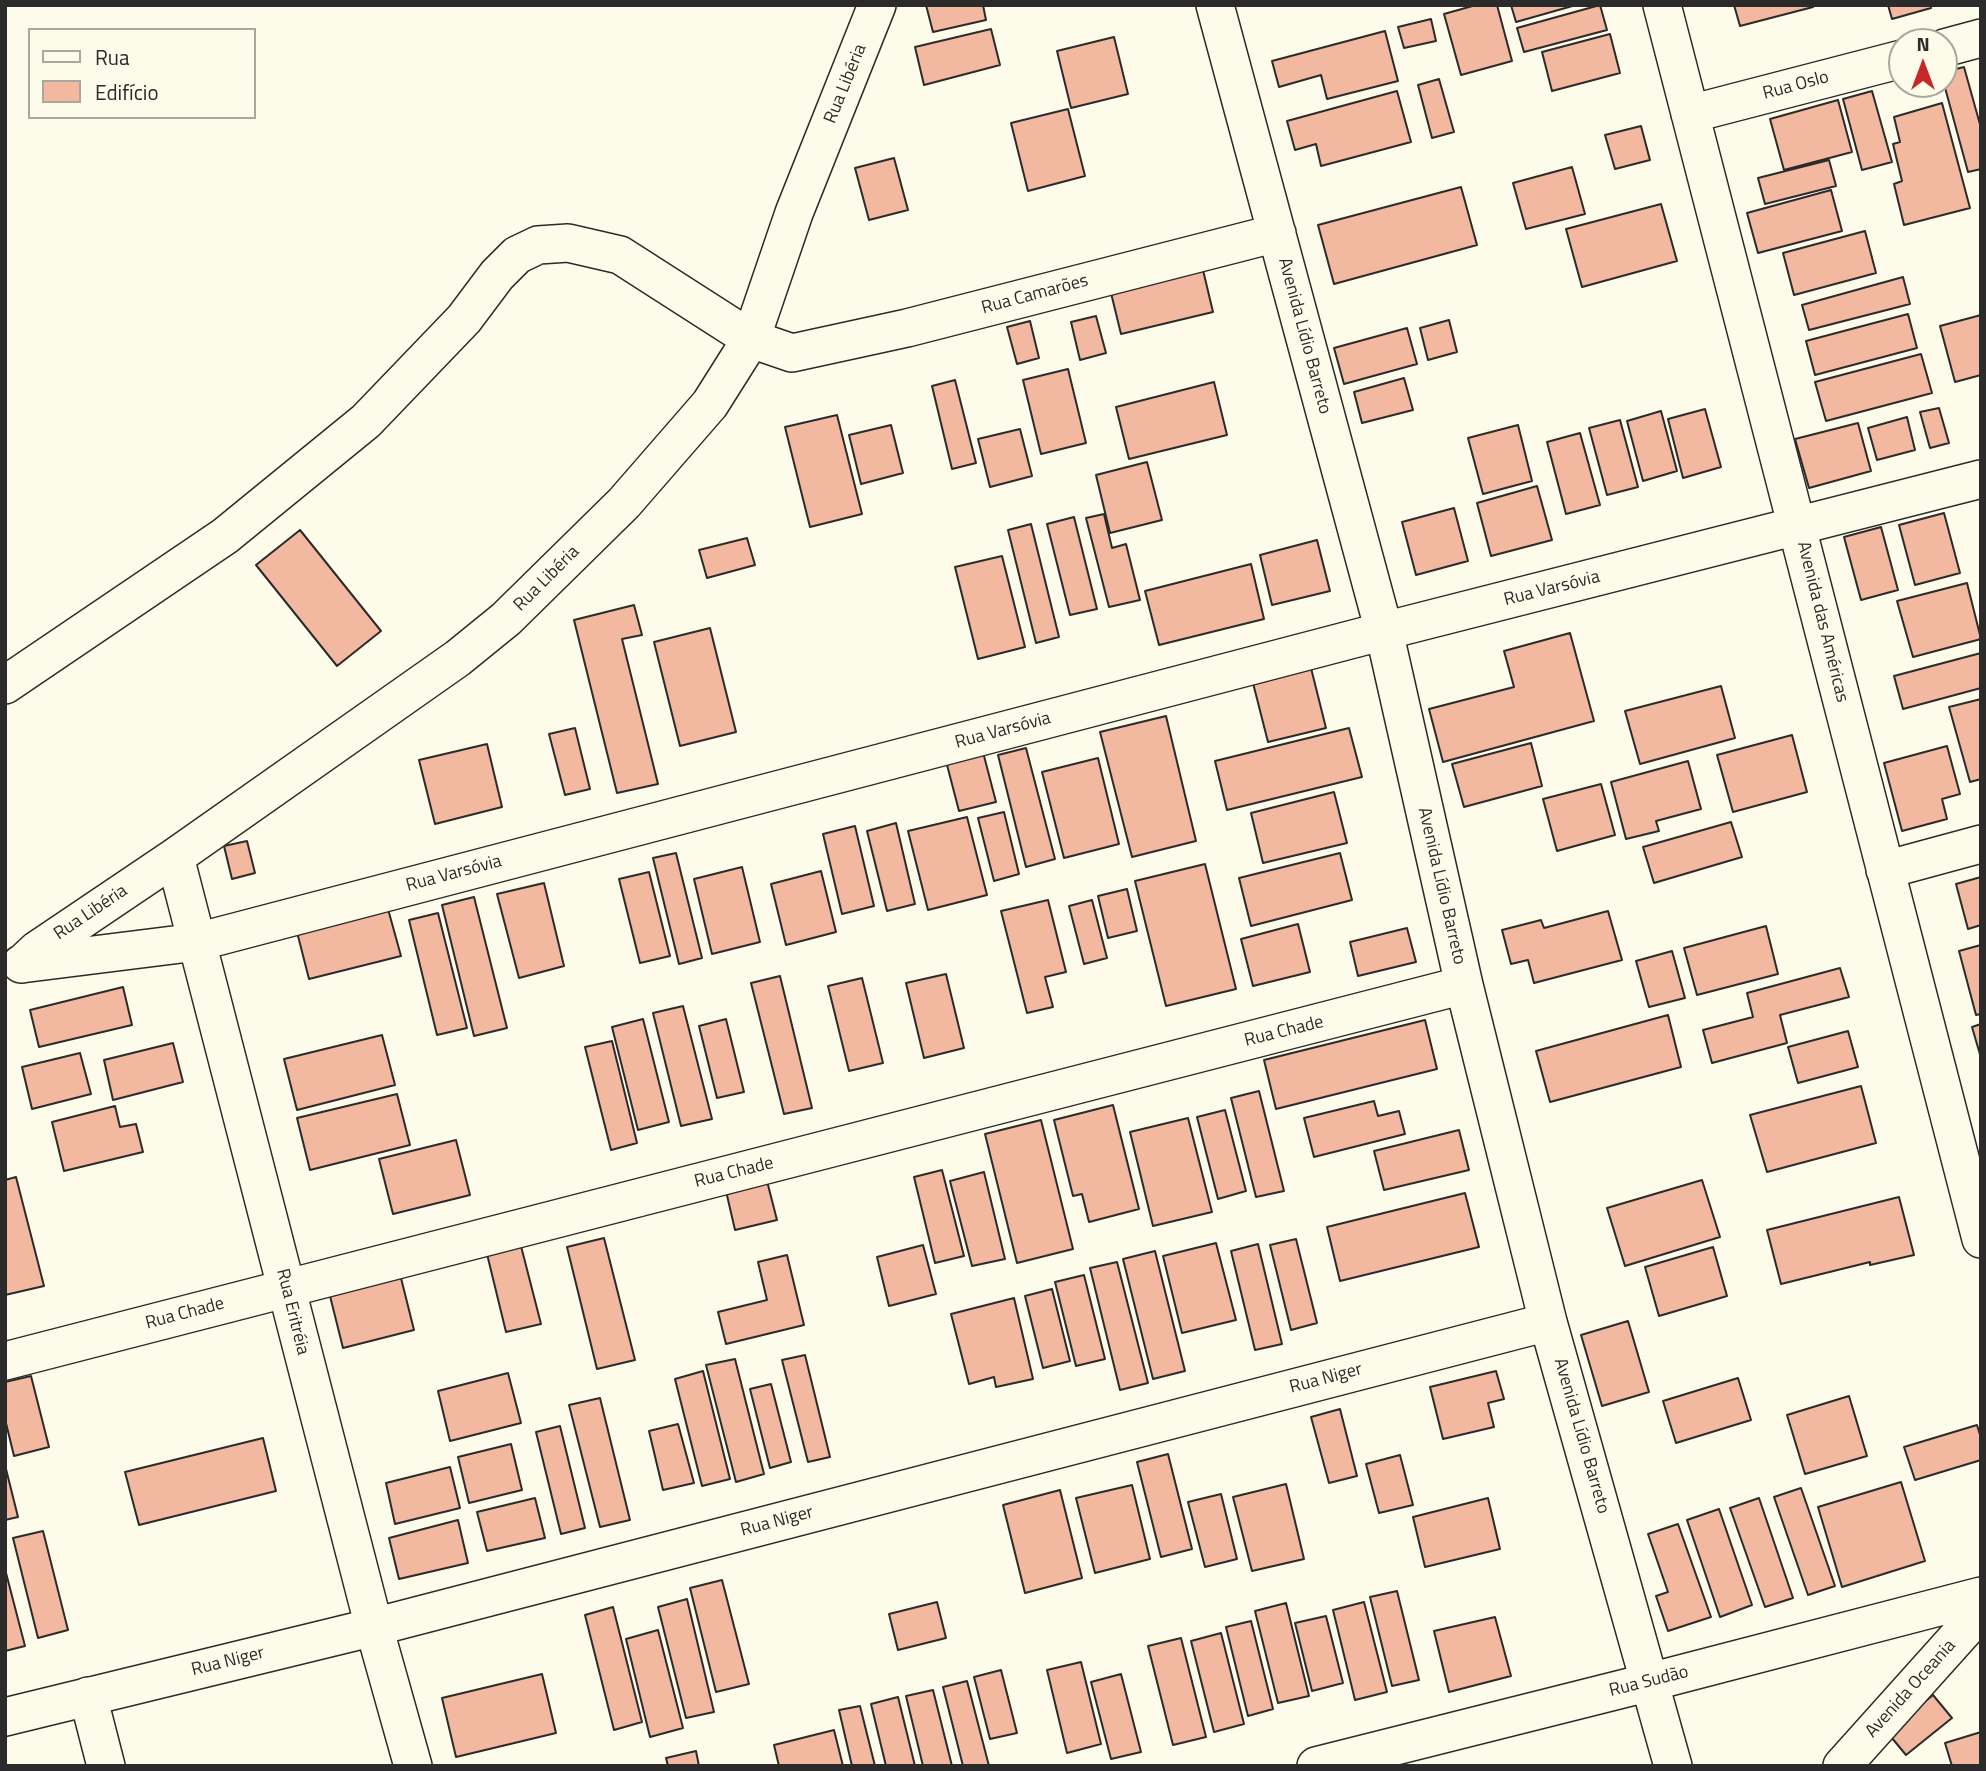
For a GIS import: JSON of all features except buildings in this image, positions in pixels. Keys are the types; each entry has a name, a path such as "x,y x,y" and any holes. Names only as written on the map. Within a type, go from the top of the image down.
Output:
{"street":[{"name":"Rua Libéria","path":"13,970 37,950 175,857 458,658 506,620 624,502 710,404 751,339 794,213 877,5"},
{"name":"Avenida Lídio Barreto","path":"1215,5 1384,631 1464,985 1548,1322 1673,1766"},
{"name":"Avenida das Américas","path":"1662,5 1981,1239"},
{"path":"1958,44 1981,38"},
{"name":"Rua Oslo","path":"1690,114 1888,63"},
{"name":"Rua Camarões","path":"751,339 792,353 835,346 1277,233"},
{"path":"5,685 225,536 366,421 464,319 497,275 517,255 538,245 568,243 621,255 751,339"},
{"name":"Rua Varsóvia","path":"13,970 197,942 1384,631 1981,479"},
{"path":"1885,870 1981,844"},
{"name":"Rua Eritréia","path":"175,857 374,1627 413,1766"},
{"name":"Rua Chade","path":"5,1361 1464,985"},
{"name":"Rua Niger","path":"5,1717 374,1627 1548,1322"},
{"name":"Rua Sudão","path":"1316,1766 1981,1596"},
{"name":"Avenida Oceania","path":"1842,1766 1981,1611"},
{"path":"88,1696 106,1766"}]}
